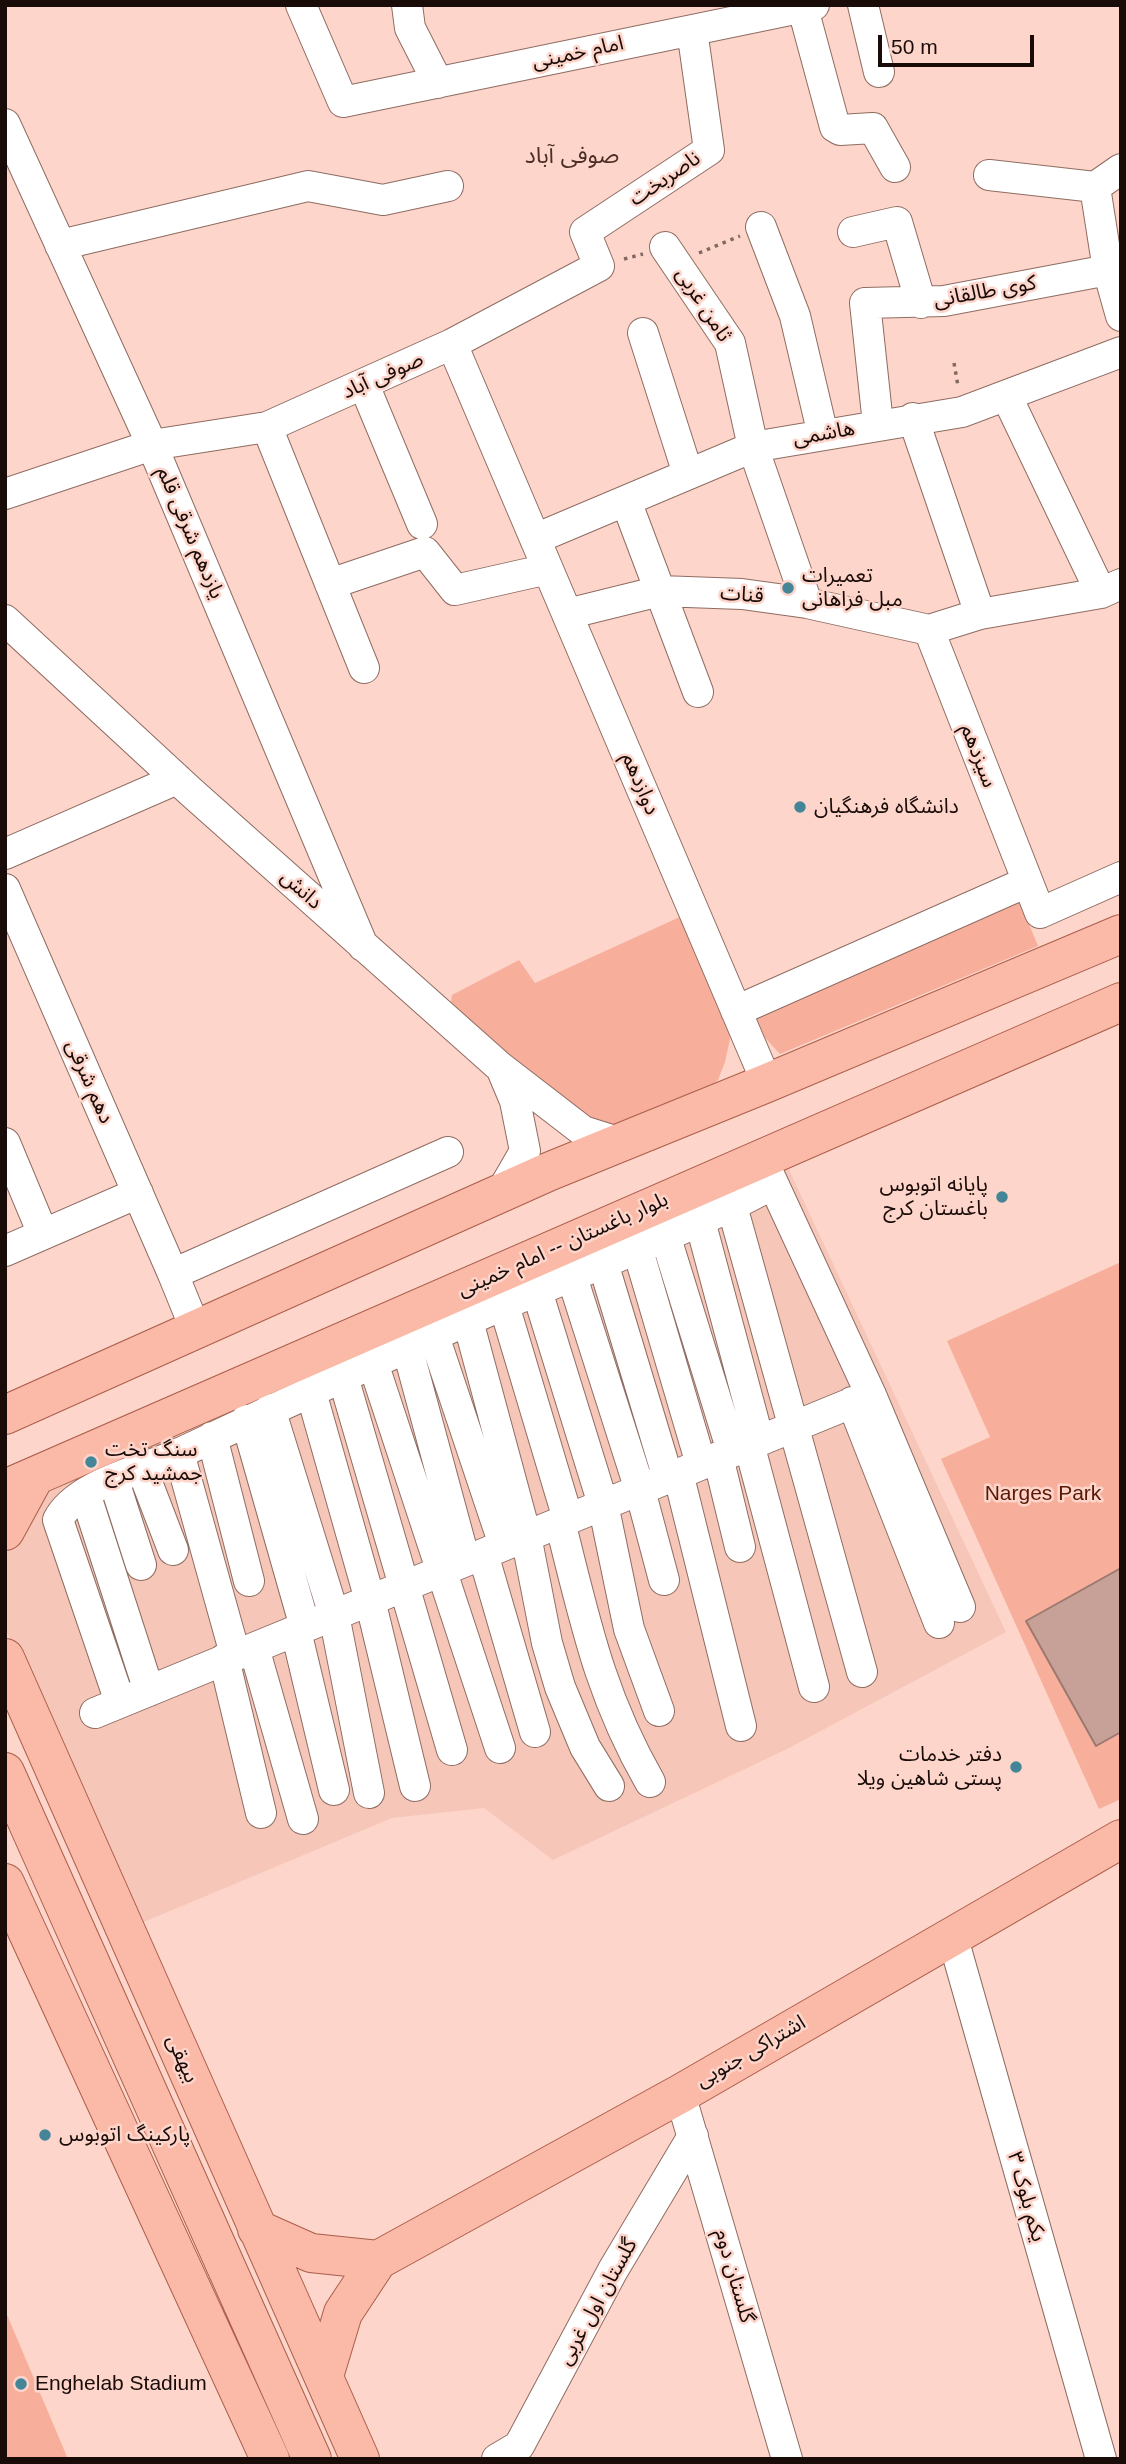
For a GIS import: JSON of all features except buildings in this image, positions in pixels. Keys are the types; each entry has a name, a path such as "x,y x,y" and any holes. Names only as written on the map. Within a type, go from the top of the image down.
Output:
{"main road":[{"path":"5,1415 502,1191 836,1055 1121,934"},
{"name":"بلوار باغستان -- امام خمینی","path":"20,1482 768,1171 1121,1002"},
{"path":"5,1389 65,1389"},
{"path":"5,1531 20,1482"},
{"name":"بیهقی","path":"5,1658 360,2459"},
{"path":"5,1772 312,2459"},
{"name":"اشتراکی جنوبی","path":"324,2376 343,2313 378,2260 680,2094 1121,1839"},
{"path":"5,1883 270,2459"},
{"path":"257,2229 312,2253 378,2260"}],"street":[{"name":"امام خمینی","path":"301,5 343,102 691,30 736,13 806,6"},
{"path":"407,5 410,28 438,83"},
{"path":"863,5 879,72"},
{"path":"806,6 835,127 841,130 873,128 895,167"},
{"name":"ناصربخت","path":"599,266 585,232 709,149 691,30"},
{"name":"یازدهم شرقی قلم","path":"5,124 152,445 363,946"},
{"path":"989,175 1095,187 1121,169"},
{"path":"60,245 308,186 383,200 447,186"},
{"path":"1095,187 1108,270 1121,316"},
{"path":"853,232 897,222 921,303"},
{"path":"761,227 795,316 823,435"},
{"name":"ثامن غربی","path":"665,247 730,343 754,447 807,603"},
{"name":"صوفی آباد","path":"5,494 152,445 267,427 452,344 599,266"},
{"name":"کوی طالقانی","path":"878,424 864,306 867,301 944,301 1108,270"},
{"path":"643,333 688,474"},
{"name":"دوازدهم","path":"452,344 767,1083"},
{"name":"هاشمی","path":"535,539 754,447 913,418 962,412 1121,352"},
{"path":"364,385 422,524"},
{"path":"1007,397 1111,589"},
{"path":"913,418 980,614"},
{"path":"267,427 364,668"},
{"path":"626,501 698,692"},
{"path":"330,584 425,552 455,590 548,569"},
{"name":"قنات","path":"567,614 660,591 742,594 807,603 929,630 980,614 1111,589"},
{"name":"دانش","path":"5,620 177,779 500,1067 515,1101 525,1151 502,1191"},
{"name":"سیزدهم","path":"929,630 1040,913 1121,877"},
{"path":"5,854 177,779"},
{"path":"740,1021 1027,882"},
{"name":"دهم شرقی","path":"5,889 195,1328"},
{"path":"740,1021 780,1054 799,1059 836,1055"},
{"path":"706,1108 737,1083 744,1068 740,1021"},
{"path":"500,1067 583,1131 621,1143"},
{"path":"5,1143 43,1234"},
{"path":"173,1274 448,1152"},
{"path":"862,1399 108,1708 58,1520 65,1507 85,1493 179,1453 258,1414 732,1206 768,1171 862,1399 950,1615"},
{"path":"5,1251 138,1193"},
{"path":"732,1206 862,1672"},
{"path":"700,1221 715,1458 741,1726"},
{"path":"665,1235 715,1458 740,1547"},
{"path":"637,1247 715,1458 814,1687"},
{"path":"603,1263 715,1458"},
{"path":"572,1277 640,1490 664,1580"},
{"path":"537,1291 603,1504 629,1629 659,1711"},
{"path":"504,1305 564,1521 590,1646 624,1738 649,1782"},
{"path":"468,1321 500,1748"},
{"path":"435,1335 484,1553 535,1732"},
{"path":"407,1348 484,1553"},
{"path":"373,1363 484,1553 536,1599 560,1686 585,1747 609,1786"},
{"path":"342,1377 453,1750"},
{"path":"311,1392 370,1600 415,1786"},
{"path":"258,1414 334,1615 369,1793"},
{"path":"258,1414 334,1790"},
{"path":"212,1437 248,1581"},
{"path":"179,1453 238,1654 303,1819"},
{"path":"142,1469 173,1550"},
{"path":"114,1480 141,1565"},
{"path":"85,1493 149,1691"},
{"path":"238,1654 261,1813"},
{"name":"یکم بلوک ۳","path":"951,1935 1101,2459"},
{"name":"گلستان دوم","path":"680,2094 787,2459"},
{"name":"گلستان اول غربی","path":"497,2459 519,2446 613,2270 693,2136"}],"path":[{"path":"599,266 665,247 699,253 761,227"}],"shaded area":[{"path":"783,1157 1006,1632 787,1749 553,1860 484,1808 392,1818 139,1924 5,1628 6,1555 38,1487"}],"green space":[{"path":"1018,897 1038,946 780,1054 756,1028 753,1015"},
{"path":"682,916 705,977 727,1023 730,1039 718,1080 700,1099 618,1129 583,1119 450,1008 452,995 519,960 535,983"},
{"name":"Narges Park","path":"1121,1262 1121,1799 1099,1809 941,1459 990,1437 947,1341"},
{"name":"Enghelab Stadium","path":"5,2310 68,2459 5,2459"}],"place":[{"name":"تعمیرات مبل فراهانی","path":"788,588"},
{"name":"دانشگاه فرهنگیان","path":"800,807"},
{"name":"پایانه اتوبوس باغستان کرج","path":"1002,1197"},
{"name":"سنگ تخت جمشید کرج","path":"91,1462"},
{"name":"دفتر خدمات پستی شاهین ویلا","path":"1016,1767"},
{"name":"پارکینگ اتوبوس","path":"45,2135"},
{"name":"Enghelab Stadium","path":"21,2384"}],"district":[{"name":"صوفی آباد","path":"572,157"}]}
